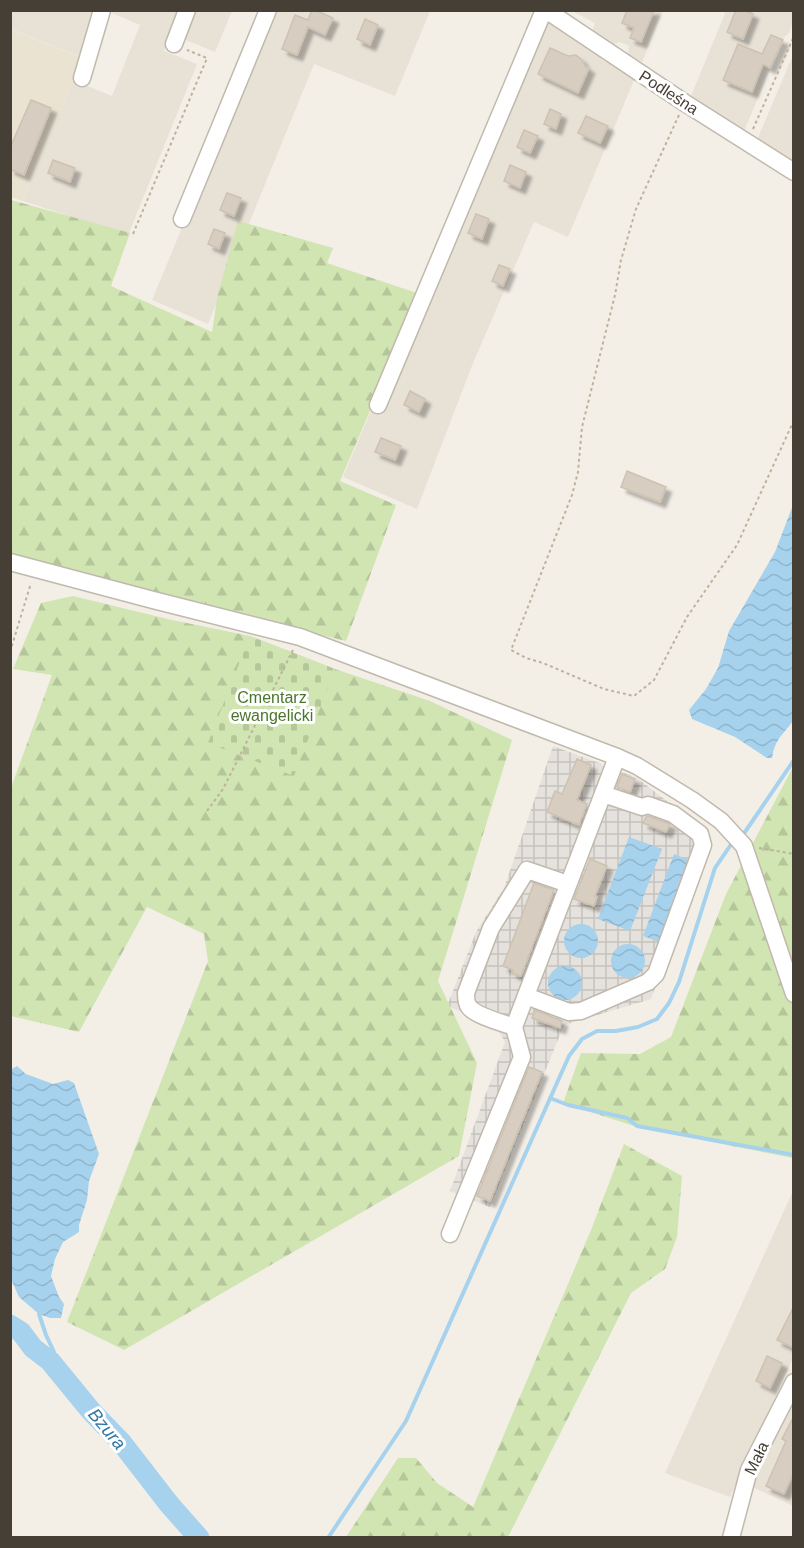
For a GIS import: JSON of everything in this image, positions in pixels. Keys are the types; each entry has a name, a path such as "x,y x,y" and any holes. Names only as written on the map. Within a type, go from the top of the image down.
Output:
{"street":[{"path":"82,78 102,10"},
{"path":"174,44 187,10"},
{"path":"182,219 268,10"},
{"path":"378,405 545,10"},
{"name":"Podleśna","path":"545,10 794,172"},
{"path":"10,562 300,637 637,766 721,821 744,846 794,994"},
{"path":"450,1234 522,1057 514,1027 617,757"},
{"path":"526,996 569,1012 581,1011 648,982 656,974 703,845 700,834 673,814 603,794"},
{"path":"514,1027 474,1011 468,1006 466,993 470,982 491,928 527,870 568,885"},
{"name":"Mała","path":"731,1538 749,1470 794,1382"}],"path":[{"path":"747,143 794,36"},
{"path":"134,234 207,58 174,44"},
{"path":"685,103 636,209 621,260 615,295 582,427 578,472 572,495 511,650 604,689 634,696 654,680 687,617 737,545 794,420"},
{"path":"10,652 35,568"},
{"path":"207,811 223,789 300,637"},
{"path":"744,846 794,854"}],"shaded area":[{"path":"10,11 97,11 78,56 11,29"},
{"path":"107,11 181,11 164,51 197,64 125,243 66,215 23,201 73,80 112,96 140,25"},
{"path":"193,11 232,11 215,52 181,38"},
{"path":"272,11 430,11 395,96 314,64 208,324 152,300"},
{"path":"572,11 663,11 642,62 628,54 629,46 620,42 611,45 592,32 595,23"},
{"path":"726,11 793,11 789,33 784,37 744,131 691,96"},
{"path":"546,20 601,56 602,60 635,78 568,237 534,222 473,363 417,509 343,477"},
{"path":"10,29 82,58 23,201 11,197"},
{"path":"793,55 793,162 757,140"},
{"path":"553,746 602,764 605,770 618,775 622,772 637,778 707,832 707,847 651,999 564,1025 490,1207 450,1191 505,1042 495,1025 447,1006 476,932 504,888"},
{"path":"793,1191 793,1358 730,1497 665,1473"},
{"path":"793,1398 793,1506 750,1486"}],"green space":[{"path":"11,200 130,233 111,286 212,332 217,298 238,221 333,248 327,263 420,294 340,481 396,505 346,641 11,559"},
{"path":"73,596 250,636 335,669 430,701 512,740 438,981 477,1063 459,1156 124,1350 67,1322 208,961 204,934 147,907 79,1032 11,1016 12,785 52,675 13,669 41,603"},
{"name":"Cmentarz ewangelicki","path":"250,636 335,669 294,776 208,743"},
{"path":"793,767 793,1158 640,1128 563,1103 581,1053 640,1054 671,1037 726,894"},
{"path":"624,1144 682,1176 677,1237 665,1269 631,1293 508,1537 346,1537 398,1458 416,1458 437,1483 473,1507 591,1230"}],"water":[{"path":"793,505 793,721 777,742 772,758 767,758 735,737 692,719 689,710 706,689 718,668 729,631 775,552"},
{"path":"629,837 662,849 630,931 598,919"},
{"path":"674,854 696,863 665,944 643,936"},
{"path":"581,924 593,929 598,941 593,953 581,958 569,953 564,941 569,929"},
{"path":"628,944 640,949 645,961 640,973 628,978 616,973 611,961 616,949"},
{"path":"565,966 577,971 582,983 577,995 565,1000 553,995 548,983 553,971"},
{"path":"17,1066 26,1074 53,1084 68,1080 74,1083 99,1154 89,1181 79,1232 63,1242 55,1259 51,1276 64,1304 61,1318 50,1318 39,1314 19,1297 11,1279 10,1070"}],"building":[{"path":"312,10 333,18 325,35 308,27 297,55 282,49 295,15 308,20"},
{"path":"627,10 654,10 641,42 630,38 634,28 622,23"},
{"path":"736,10 744,10 753,14 743,39 727,32"},
{"path":"365,19 378,25 370,45 357,39"},
{"path":"771,35 783,40 770,68 763,64 752,92 723,80 738,44 762,54"},
{"path":"550,48 568,56 576,55 589,68 578,93 538,74"},
{"path":"31,100 51,108 24,175 10,169 10,148"},
{"path":"550,109 561,114 556,129 544,124"},
{"path":"586,116 608,126 600,143 578,133"},
{"path":"524,130 538,136 530,153 517,147"},
{"path":"53,160 75,168 70,182 48,173"},
{"path":"510,165 526,172 520,188 504,181"},
{"path":"227,193 241,198 234,216 220,210"},
{"path":"476,214 489,219 482,239 468,233"},
{"path":"214,229 225,233 219,249 208,244"},
{"path":"499,265 510,269 503,286 492,281"},
{"path":"410,391 425,399 419,412 404,405"},
{"path":"381,438 401,446 395,460 375,452"},
{"path":"627,471 666,487 660,502 621,487"},
{"path":"577,759 591,765 577,800 587,804 579,825 547,812 555,791 562,794"},
{"path":"622,774 635,779 630,792 617,787"},
{"path":"648,816 670,824 666,832 643,823"},
{"path":"590,859 607,866 595,896 597,897 594,906 574,899"},
{"path":"534,883 554,890 521,976 503,966"},
{"path":"535,1010 562,1021 560,1028 532,1018"},
{"path":"529,1067 542,1072 490,1201 477,1196"},
{"path":"794,1306 794,1348 777,1340"},
{"path":"767,1356 782,1363 770,1388 756,1381"},
{"path":"794,1416 794,1472 784,1494 766,1486 786,1441 782,1439"}],"waterway":[{"path":"745,832 794,760"},
{"path":"328,1538 406,1421 569,1056 582,1039 597,1031 616,1031 638,1027 657,1019 669,1003 679,982 715,868 732,843"},
{"path":"550,1098 568,1105 627,1118 637,1126 794,1155"},
{"path":"39,1314 54,1352 50,1361"},
{"name":"Bzura","path":"10,1325 21,1332 33,1348 50,1361 91,1411 121,1442 169,1504 199,1538"}]}
